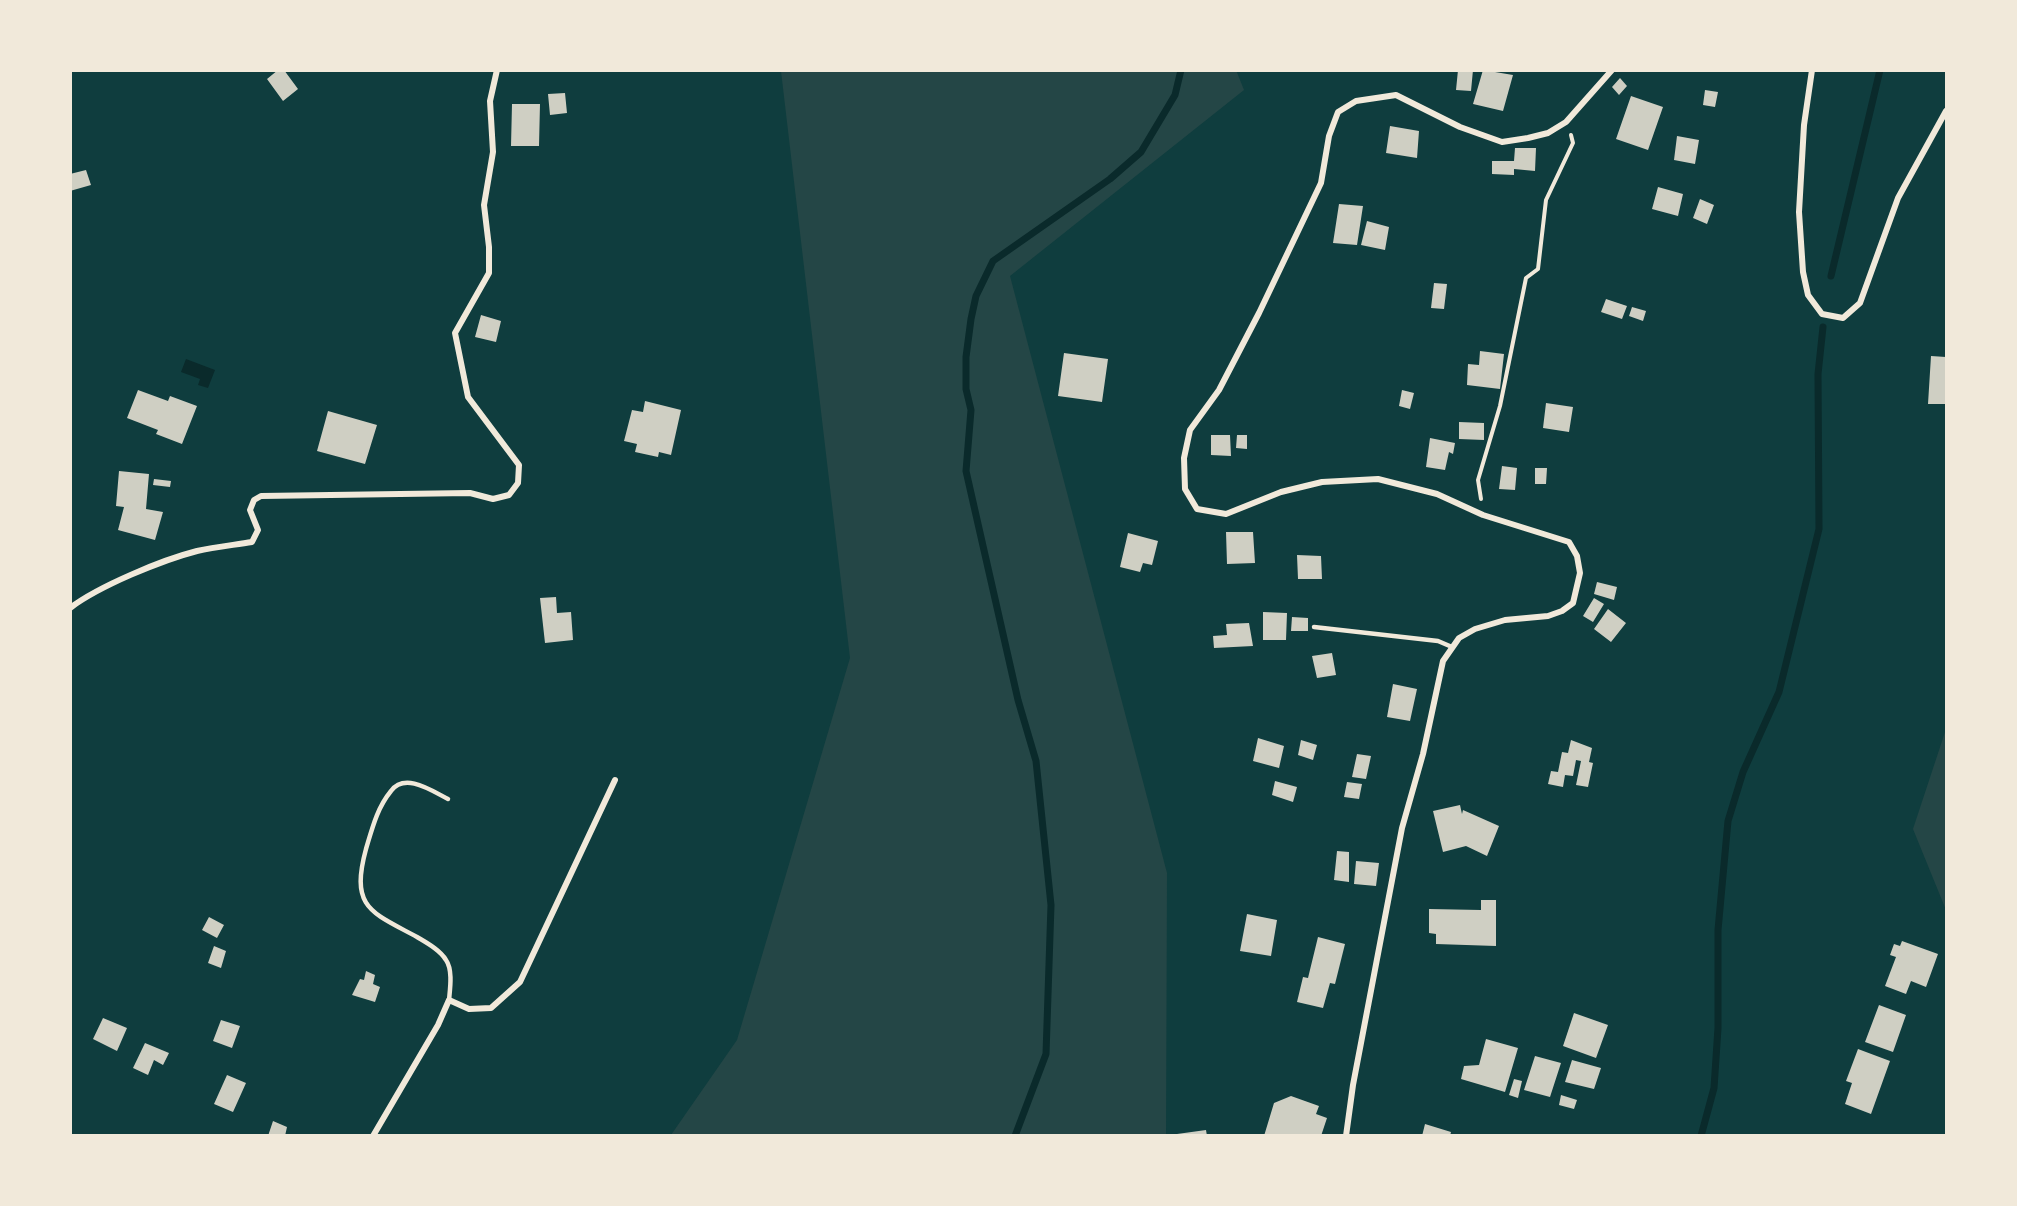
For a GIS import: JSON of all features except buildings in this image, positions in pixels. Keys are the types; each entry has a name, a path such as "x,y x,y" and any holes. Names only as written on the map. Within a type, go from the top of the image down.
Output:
{"street":[{"path":"70,608 84,597 161,564 196,552 252,542 258,530 250,510 254,500 261,496 471,493 493,499 508,495 518,483 519,465 468,397 455,333 489,273 489,247 483,206 493,152 490,101 497,70"},
{"path":"1346,1136 1355,1073 1402,828 1423,754 1443,661 1459,638 1475,629 1504,620 1548,616 1562,611 1573,603 1580,573 1576,556 1569,542 1483,515 1437,494 1378,479 1322,482 1281,492 1226,514 1197,508 1185,489 1184,458 1190,430 1219,390 1260,313 1321,183 1338,112 1356,101 1396,95 1460,127 1502,142 1548,133 1568,119 1612,70"},
{"path":"1812,70 1804,126 1799,212 1803,272 1808,295 1822,314 1843,318 1860,303 1898,198 1947,111"},
{"path":"373,1136 449,1000 469,1009 491,1008 520,982 615,780"}],"lane":[{"path":"1314,627 1438,641 1452,647"},
{"path":"448,799 417,784 404,782 394,786 375,818 359,885 362,898 376,915 429,944 447,960 451,983 449,1000"}],"path":[{"path":"1483,515 1478,480 1500,406 1526,278 1538,269 1546,200 1573,143 1568,119"}],"shaded area":[{"path":"1236,70 1244,90 1010,276 1167,873 1166,1135 671,1135 737,1040 850,658 781,71"},
{"path":"186,359 215,370 208,388 198,385 200,379 181,372"},
{"path":"1946,729 1946,910 1913,829"}],"waterway":[{"path":"1015,1136 1046,1054 1051,905 1036,761 1018,700 966,471 971,410 966,389 966,357 971,319 976,296 993,261 1110,179 1141,152 1175,95 1181,70"},
{"path":"1831,276 1880,70"},
{"path":"1701,1136 1714,1088 1718,1028 1718,930 1728,821 1743,772 1779,692 1819,529 1818,374 1823,327"}]}
